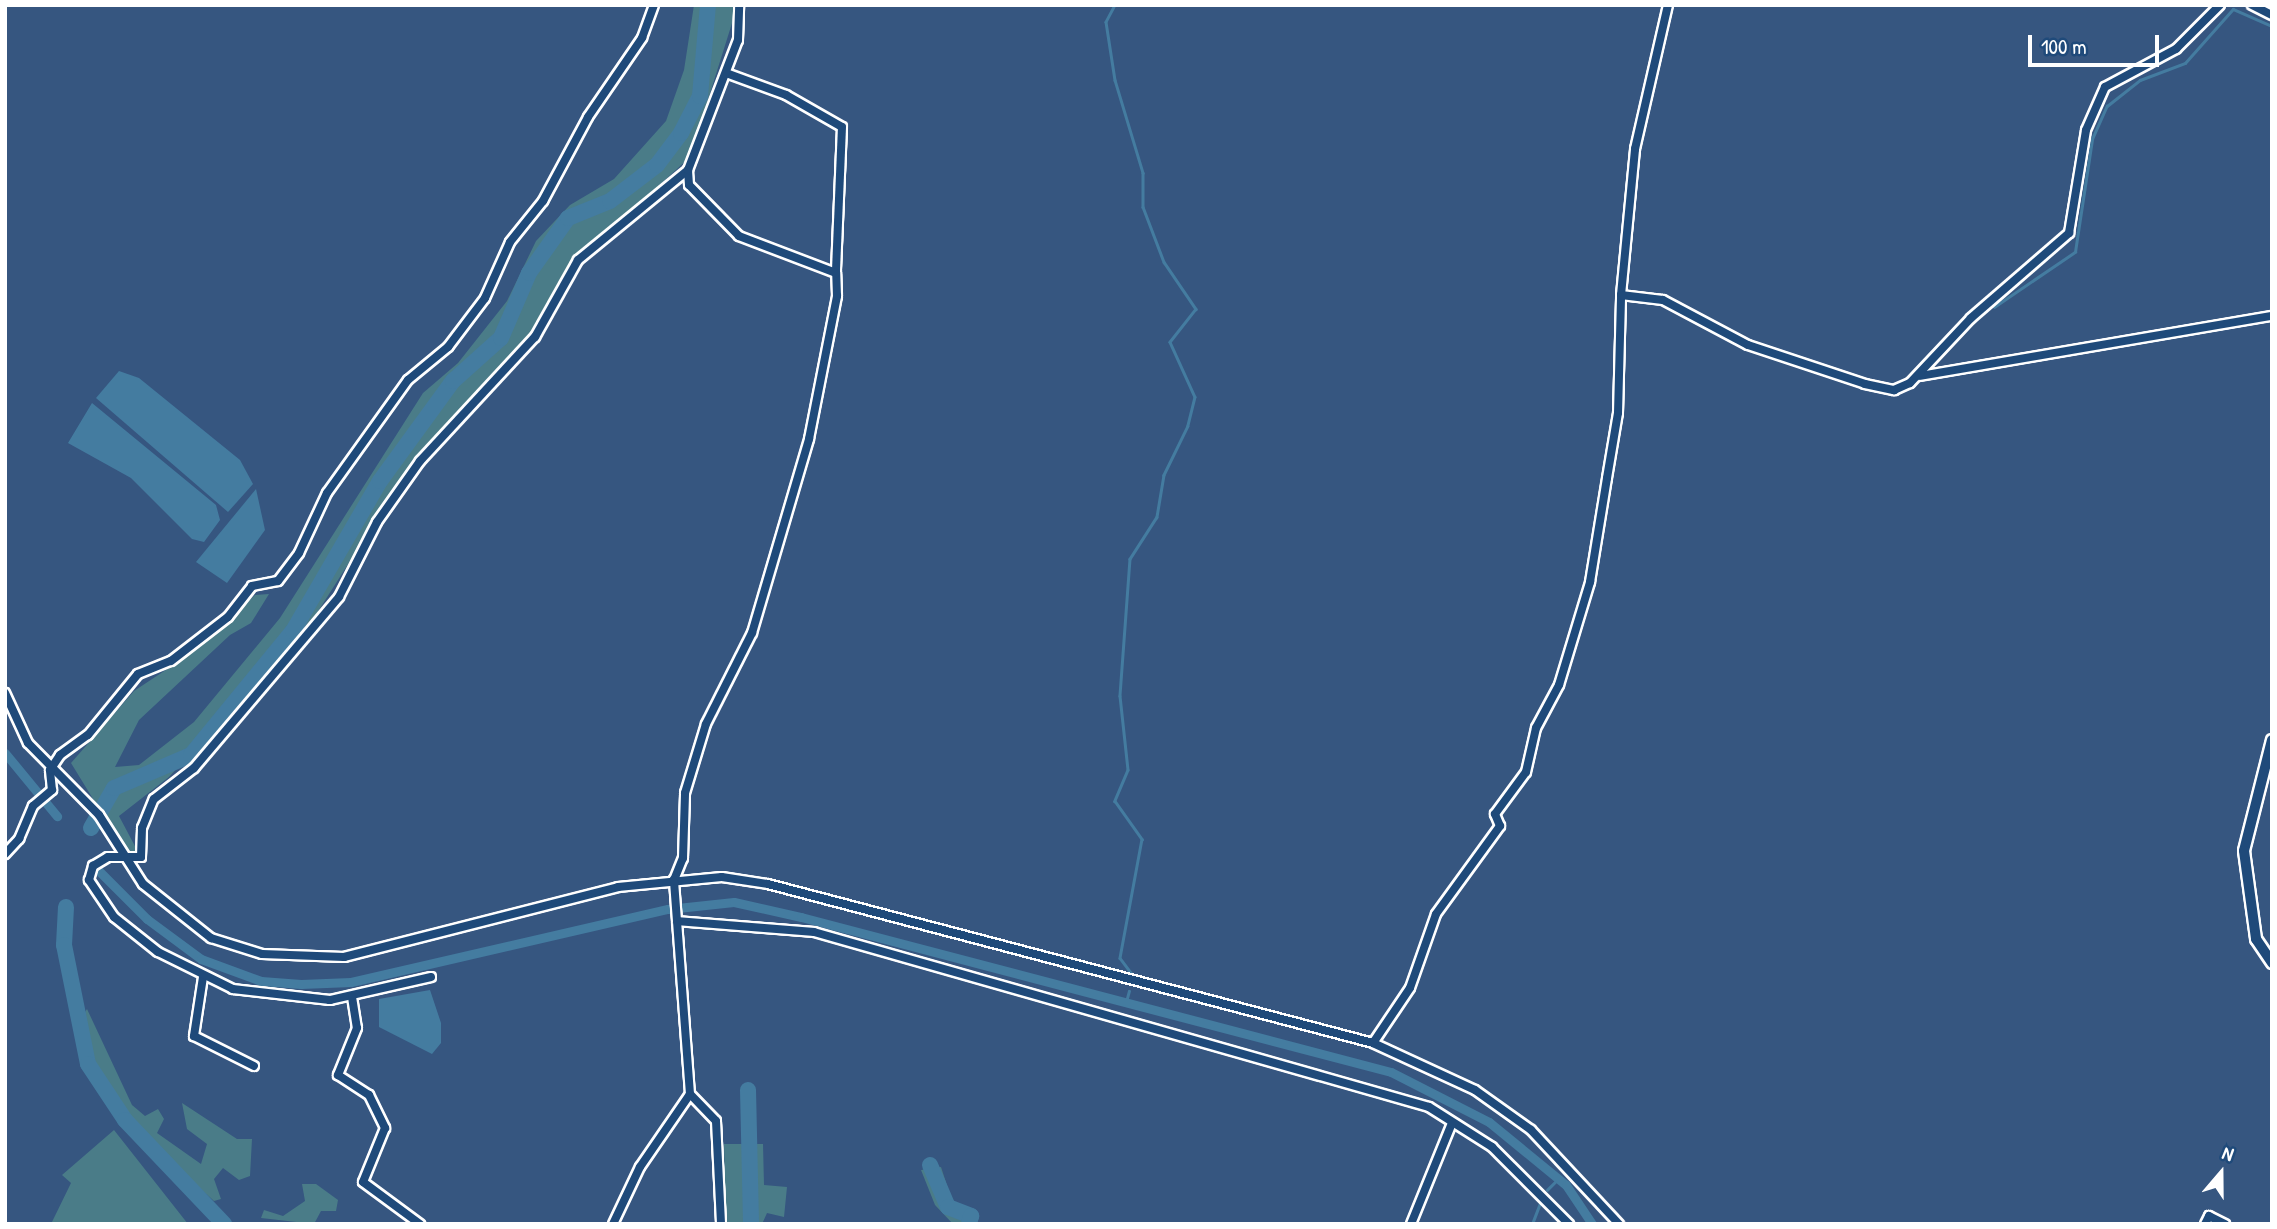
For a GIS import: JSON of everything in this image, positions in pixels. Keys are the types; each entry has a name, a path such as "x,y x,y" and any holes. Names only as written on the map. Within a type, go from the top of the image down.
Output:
{"street":[{"path":"5,853 36,802 52,790 50,771 138,674 190,647 228,617 253,586 278,581 327,493 408,380 448,347 485,298 510,242 542,201 588,117 642,38 654,5"},
{"path":"739,5 740,30 688,170 689,185 738,236 836,273"},
{"path":"1373,1043 1410,988 1436,914 1500,826 1495,814 1526,772 1536,728 1559,685 1590,582 1609,465 1633,162 1668,5"},
{"path":"1621,295 1663,300 1748,345 1866,384 1894,390 1919,376 1971,318 2070,233 2086,130 2105,87 2176,49 2220,5"},
{"path":"2252,5 2272,15"},
{"path":"613,1224 640,1167 690,1094 675,885 684,858 685,793 695,758 745,654 809,439 836,273 842,127 786,95 726,73"},
{"path":"431,977 352,997 287,999 203,977 137,936 98,901 89,880 93,866 108,856 125,861 141,857 142,828 154,799 194,768 340,597 377,522 420,461 535,337 578,260 688,170"},
{"path":"1919,376 2272,316"},
{"path":"5,693 28,743 50,771 99,815 125,861 144,884 211,937 293,958 344,957 618,887 675,885 722,877 768,884 1373,1043 1475,1090 1531,1130 1619,1224"},
{"path":"2272,740 2244,851 2256,939 2272,963"},
{"path":"677,921 814,932 1429,1107 1492,1147 1569,1224"},
{"path":"203,977 194,1036 254,1066"},
{"path":"352,997 358,1028 338,1075 369,1095 385,1128 363,1182 420,1224"},
{"path":"690,1094 716,1121 721,1224"},
{"path":"1411,1224 1452,1123"},
{"path":"2205,1224 2209,1216 2225,1224"}],"green space":[{"path":"694,5 733,5 733,20 690,157 566,271 530,335 411,465 317,613 169,777 119,816 137,850 128,856 71,763 134,691 196,650 255,595 269,594 251,623 230,635 139,720 115,767 139,765 194,722 280,618 423,393 458,363 507,301 536,241 570,205 614,179 666,121 684,70"},
{"path":"87,1009 132,1105 145,1116 158,1109 164,1119 157,1133 201,1164 207,1144 187,1129 182,1103 237,1139 252,1139 250,1176 239,1180 223,1168 214,1179 221,1199 214,1201 119,1115 98,1091 91,1070 81,1018"},
{"path":"114,1130 188,1224 51,1224 71,1183 62,1175"},
{"path":"724,1144 763,1144 764,1185 787,1187 784,1217 767,1213 762,1224 726,1224"},
{"path":"941,1167 954,1207 971,1224 953,1224 935,1205 921,1170"},
{"path":"302,1184 316,1184 338,1200 336,1211 321,1211 314,1224 261,1218 264,1210 283,1216 305,1201"}],"water":[{"path":"119,371 139,378 240,460 253,484 228,512 96,398"},
{"path":"92,403 216,505 220,520 204,542 192,539 131,478 68,443"},
{"path":"256,489 265,530 227,583 196,562"},
{"path":"430,990 441,1023 441,1043 432,1054 379,1027 379,999"}],"waterway":[{"path":"91,828 114,788 191,755 293,631 380,481 453,381 501,338 529,273 568,218 610,201 657,165 681,133 700,96 708,5"},
{"path":"1115,5 1106,22 1115,80 1143,173 1143,207 1164,262 1196,309 1170,342 1195,397 1188,426 1164,475 1157,517 1130,559 1120,696 1128,770 1115,801 1142,839 1120,958 1133,975"},
{"path":"1994,307 2075,252 2092,139 2107,106 2140,80 2185,63 2233,9 2272,26"},
{"path":"5,753 57,816"},
{"path":"99,871 147,919 201,959 261,981 301,984 351,982 668,909 734,902 801,917 1391,1072 1489,1122 1566,1185 1592,1224"},
{"path":"66,907 64,945 88,1064 125,1120 224,1224"},
{"path":"1126,1002 1129,991"},
{"path":"748,1090 751,1224"},
{"path":"930,1165 948,1207 971,1216 969,1224"},
{"path":"1547,1190 1558,1179"},
{"path":"1532,1224 1541,1201"}]}
